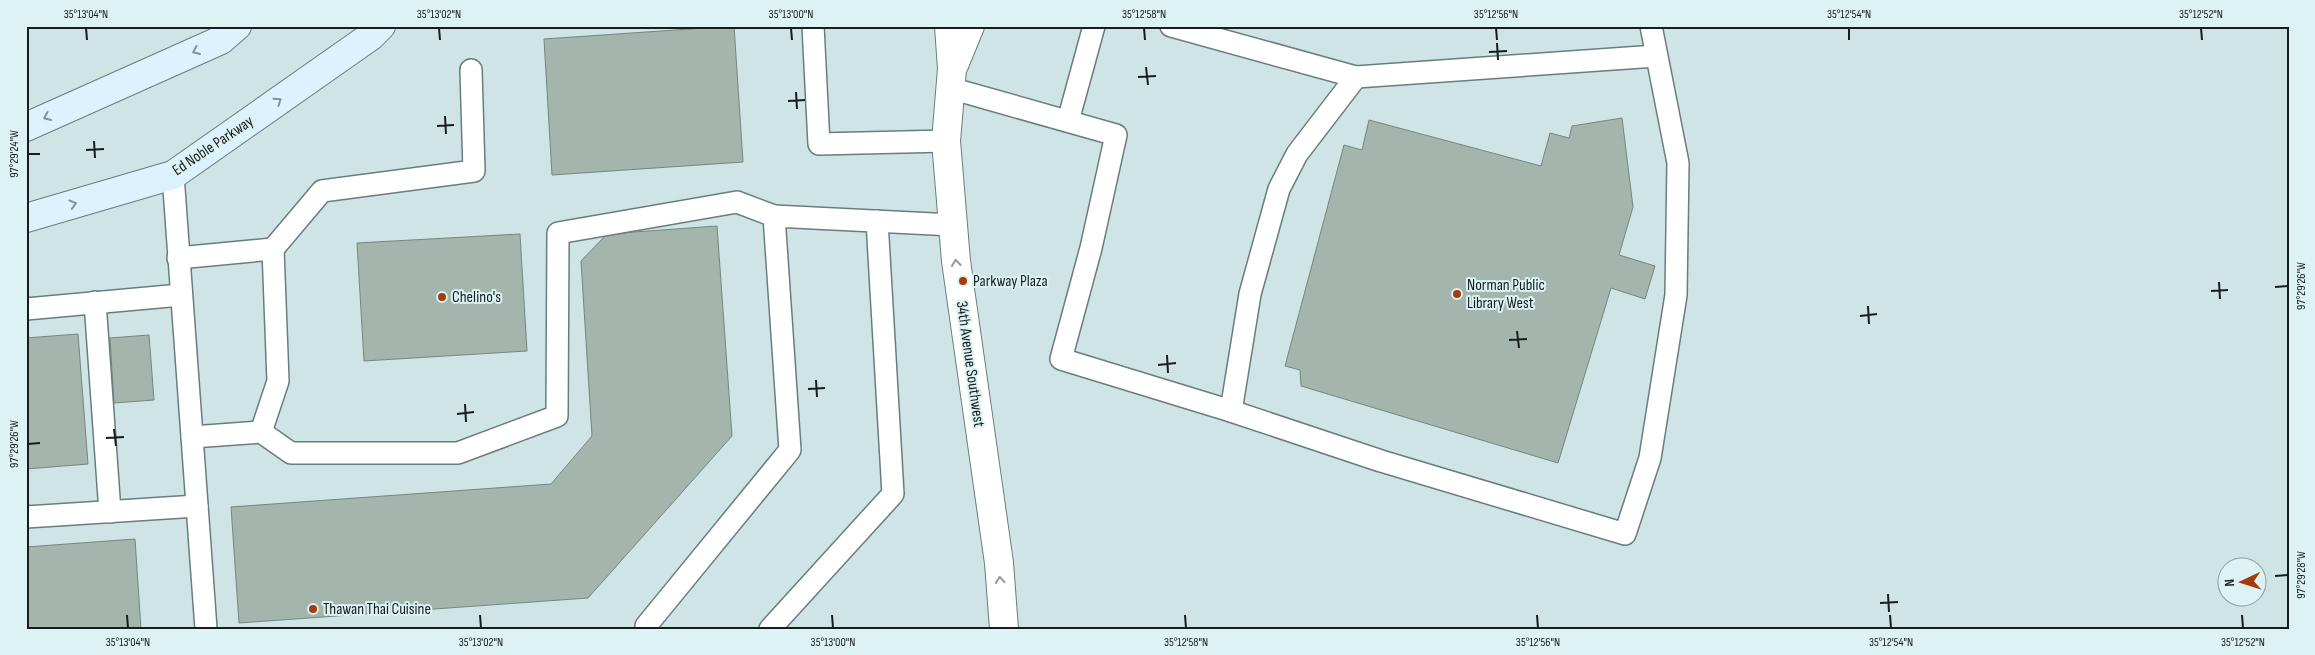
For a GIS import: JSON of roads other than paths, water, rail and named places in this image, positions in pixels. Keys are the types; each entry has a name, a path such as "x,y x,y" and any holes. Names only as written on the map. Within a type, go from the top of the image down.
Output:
{"main road":[{"path":"26,127 222,40 237,26"},
{"name":"Ed Noble Parkway","path":"26,218 172,175 376,29"}],"street":[{"name":"34th Avenue Southwest","path":"949,26 951,78 946,141 956,261 999,563 1004,629"},
{"name":"34th Avenue Southwest","path":"951,78 970,26"}],"lane":[{"path":"813,26 819,144 946,141"},
{"path":"1068,121 1094,26"},
{"path":"1171,26 1356,77 1656,56"},
{"path":"951,78 1068,121 1116,135 1091,248 1061,359 1231,411 1381,461 1625,534 1650,458 1676,295 1678,164 1651,26"},
{"path":"261,432 278,381 273,249 322,191 474,171 471,70"},
{"path":"1231,411 1250,294 1279,189 1297,154 1356,77"},
{"path":"172,175 206,629"},
{"path":"192,437 261,432 291,453 458,453 557,416 558,233 737,202 774,216 953,225"},
{"path":"646,629 646,626 790,450 774,216"},
{"path":"770,629 893,494 877,221"},
{"path":"178,258 273,249"},
{"path":"26,309 181,295"},
{"path":"95,302 110,512"},
{"path":"26,517 197,506"}],"place":[{"name":"Parkway Plaza","path":"963,281"},
{"name":"Norman Public Library West","path":"1457,294"},
{"name":"Chelino's","path":"442,297"},
{"name":"Thawan Thai Cuisine","path":"313,609"}]}
